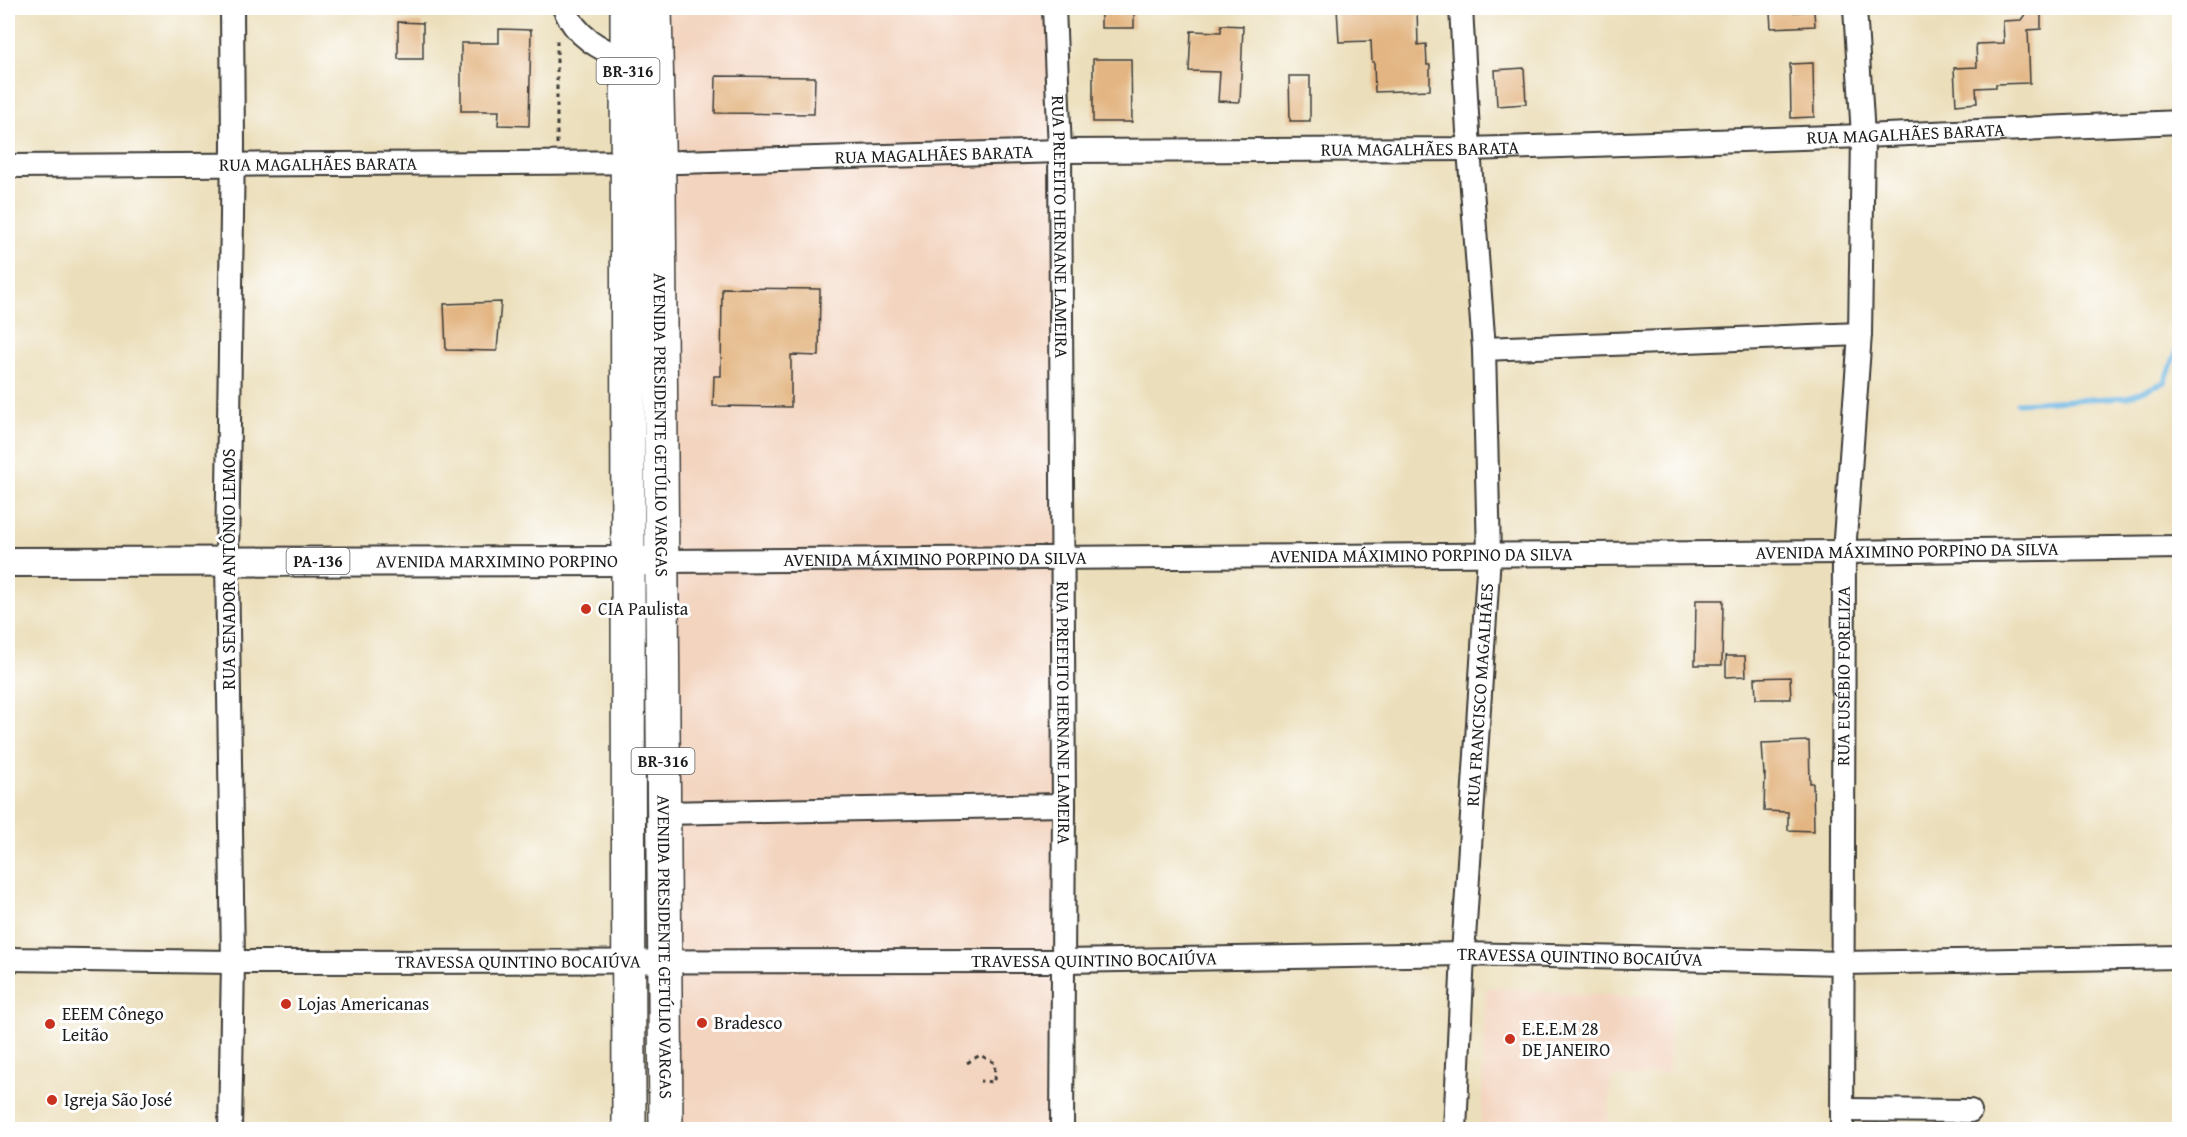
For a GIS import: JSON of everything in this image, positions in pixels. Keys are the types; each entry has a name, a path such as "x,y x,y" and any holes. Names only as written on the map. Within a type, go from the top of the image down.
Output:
{"highway":[{"name":"AVENIDA PRESIDENTE GETÚLIO VARGAS","path":"627,8 628,61 643,162 662,561 666,1130"},
{"name":"AVENIDA PRESIDENTE GETÚLIO VARGAS","path":"629,1130 628,562 643,162 655,8"}],"main road":[{"name":"AVENIDA MARXIMINO PORPINO","path":"8,562 662,561"}],"street":[{"name":"RUA SENADOR ANTÔNIO LEMOS","path":"230,1130 233,962 227,560 232,8"},
{"path":"564,8 571,22 585,37 601,50 628,61"},
{"name":"RUA PREFEITO HERNANE LAMEIRA","path":"1054,8 1060,151 1064,805 1062,1130"},
{"name":"RUA FRANCISCO MAGALHÃES","path":"1455,1130 1463,954 1489,555 1484,349 1461,8"},
{"name":"RUA EUSÉBIO FORELIZA","path":"1842,1120 1844,552 1860,334 1863,136 1855,8"},
{"name":"RUA MAGALHÃES BARATA","path":"8,166 643,162 1060,151 1469,149 1863,136 2180,122"},
{"path":"1484,349 1860,334"},
{"name":"AVENIDA MÁXIMINO PORPINO DA SILVA","path":"662,561 1844,552 2180,547"},
{"path":"664,813 1064,805"},
{"name":"TRAVESSA QUINTINO BOCAIÚVA","path":"8,959 233,962 1063,961 1463,954 1842,963 2180,957"},
{"path":"1842,1120 1970,1111"}],"path":[{"path":"557,34 557,162"},
{"path":"967,1063 980,1055 995,1063 994,1082 980,1081"}],"shaded area":[{"path":"667,8 1054,8 1063,1129 665,1130"},
{"path":"1486,988 1670,998 1668,1073 1611,1078 1608,1129 1481,1129"}],"building":[{"path":"1337,8 1417,8 1418,45 1426,44 1427,65 1430,65 1430,90 1375,92 1371,41 1339,42"},
{"path":"1101,10 1134,10 1134,28 1101,28"},
{"path":"1814,11 1815,26 1771,28 1770,13"},
{"path":"2041,12 2041,29 2028,30 2030,83 1996,84 1996,87 1976,88 1977,103 1956,105 1954,68 1977,67 1976,44 2004,43 2003,21 2021,20 2026,13"},
{"path":"398,22 423,23 423,59 398,59"},
{"path":"1221,25 1243,26 1240,102 1218,101 1220,72 1189,71 1191,31 1221,32"},
{"path":"499,29 531,30 529,126 498,125 499,111 461,111 461,43 499,43"},
{"path":"1093,59 1131,59 1132,122 1093,122"},
{"path":"1813,63 1814,117 1791,118 1790,64"},
{"path":"1524,68 1526,104 1497,106 1495,70"},
{"path":"716,76 815,77 814,114 715,113"},
{"path":"1289,76 1310,76 1310,121 1290,121"},
{"path":"722,288 820,289 819,356 791,355 791,407 713,406 714,376 721,376"},
{"path":"501,302 497,351 446,350 444,304"},
{"path":"1696,600 1723,600 1722,665 1695,665"},
{"path":"1726,656 1745,656 1746,676 1726,677"},
{"path":"1790,677 1791,699 1756,699 1755,678"},
{"path":"1809,741 1814,831 1788,830 1788,812 1764,811 1765,774 1762,743"}],"waterway":[{"path":"2017,403 2128,397 2165,382 2180,342"}],"place":[{"name":"CIA Paulista","path":"586,609"},
{"name":"Lojas Americanas","path":"286,1004"},
{"name":"Bradesco","path":"702,1023"},
{"name":"EEEM Cônego Leitão","path":"50,1024"},
{"name":"E.E.E.M 28 DE JANEIRO","path":"1510,1039"},
{"name":"Igreja São José","path":"52,1100"}]}
